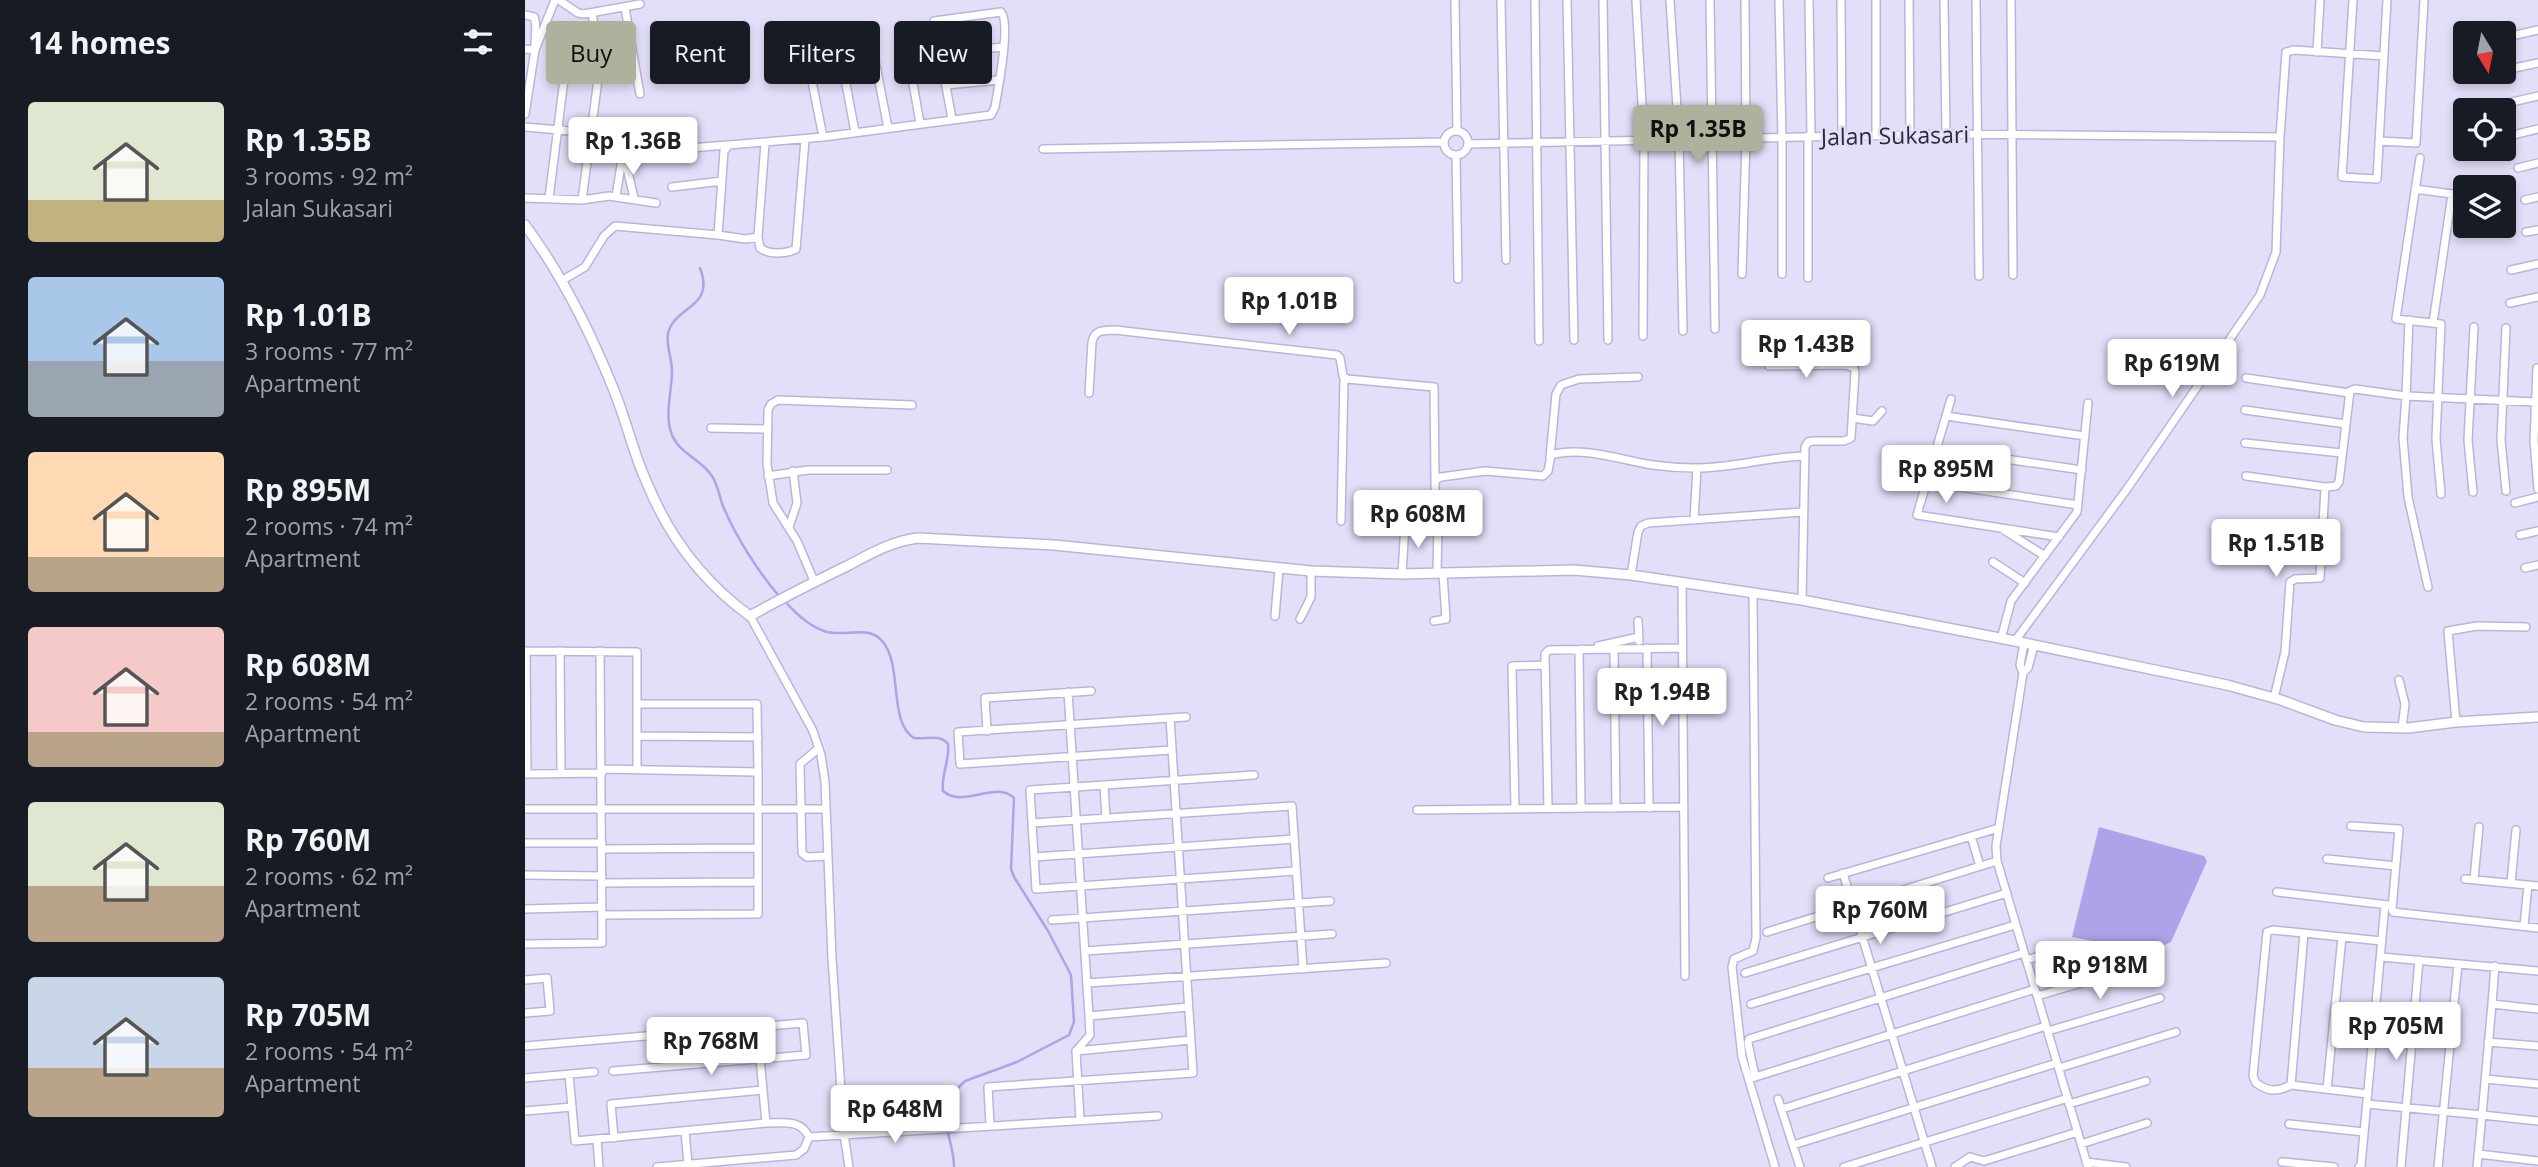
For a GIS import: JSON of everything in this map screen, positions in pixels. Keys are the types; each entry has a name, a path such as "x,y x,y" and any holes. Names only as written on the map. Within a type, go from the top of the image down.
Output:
{"street":[{"path":"525,114 527,81 535,50 557,0 578,13 592,14 640,4"},
{"path":"1455,0 1457,131"},
{"path":"1501,0 1506,260"},
{"path":"1535,0 1539,341"},
{"path":"1567,0 1574,340"},
{"path":"1602,0 1608,340"},
{"path":"1636,0 1644,139 1643,336"},
{"path":"1670,0 1679,139 1683,331"},
{"path":"1710,0 1715,330"},
{"path":"1742,274 1745,0"},
{"path":"1779,0 1783,138 1782,274"},
{"path":"1808,278 1809,0"},
{"path":"1841,0 1842,135"},
{"path":"1876,0 1876,136"},
{"path":"1909,0 1910,135"},
{"path":"1944,0 1946,134"},
{"path":"1976,0 1979,276"},
{"path":"2011,0 2013,275"},
{"path":"2316,52 2320,0"},
{"path":"2353,0 2342,177 2377,179 2387,0"},
{"path":"2379,141 2416,143 2424,0"},
{"path":"625,8 641,94"},
{"path":"664,150 805,140 993,114 1003,47 1004,16 1000,12 935,21"},
{"path":"592,14 593,21"},
{"path":"525,15 535,19 535,50"},
{"path":"2517,35 2538,30"},
{"path":"992,48 1003,47"},
{"path":"525,49 535,50"},
{"path":"2126,1167 2087,1165 1997,861 1999,828 2023,673 2020,665 2024,643 2260,295 2276,252 2284,55 2288,50 2384,56"},
{"path":"2517,68 2538,63"},
{"path":"952,119 946,85 999,80"},
{"path":"549,198 564,84"},
{"path":"582,200 598,84"},
{"path":"812,84 823,138"},
{"path":"846,84 855,132"},
{"path":"880,84 888,128"},
{"path":"914,84 921,123"},
{"path":"2516,101 2538,96"},
{"path":"525,127 617,135 634,198"},
{"path":"2516,134 2538,129"},
{"path":"1457,131 1464,134 1468,144 1463,153 1456,155 1446,150 1444,142 1446,135 1457,131"},
{"name":"Jalan Sukasari","path":"1468,144 1946,134 2280,137"},
{"path":"765,143 758,237 760,248 765,252 789,253 796,249 805,140"},
{"path":"1043,149 1444,142"},
{"path":"718,235 724,151 729,145"},
{"path":"616,197 622,154"},
{"path":"1456,155 1458,279"},
{"path":"2420,158 2396,319 2441,324 2436,439 2441,494"},
{"path":"2518,168 2538,163"},
{"path":"672,187 722,181"},
{"path":"2415,189 2452,194 2433,323"},
{"path":"525,198 582,200 616,197 656,203"},
{"path":"2525,200 2538,197"},
{"path":"525,225 583,321 606,371 647,484 671,531 705,578 750,616 813,731 819,748 825,782 844,1134 849,1167"},
{"path":"561,281 585,267 604,236 615,226 745,239 758,237"},
{"path":"2526,232 2538,230"},
{"path":"2511,270 2538,264"},
{"path":"2510,303 2538,297"},
{"path":"2409,320 2403,438 2408,497 2428,587"},
{"path":"2473,492 2468,440 2474,327"},
{"path":"2505,491 2501,440 2506,328"},
{"path":"1089,393 1095,332 1337,355 1344,378 1341,521"},
{"path":"1769,366 1846,365 1854,368 1853,418 1849,440 1810,441 1806,444 1802,600"},
{"path":"2537,368 2534,441 2538,489"},
{"path":"1436,480 1447,475 1485,471 1522,472 1543,476 1548,471 1556,394 1561,385 1579,379 1638,377"},
{"path":"1344,378 1434,387 1440,574 1447,619 1434,621"},
{"path":"2246,378 2349,393 2355,389 2406,396 2536,402"},
{"path":"2246,476 2325,487 2336,486 2339,482 2349,393"},
{"path":"1951,399 1917,515 2059,537"},
{"path":"814,581 797,541 775,509 768,476 768,410 773,401 912,405"},
{"path":"2001,639 2011,601 2077,512 2088,403"},
{"path":"2245,410 2346,424"},
{"path":"1853,418 1873,421 1882,411"},
{"path":"1946,416 2085,436"},
{"path":"711,428 768,429"},
{"path":"2245,443 2342,453"},
{"path":"1936,449 2082,470"},
{"path":"1550,457 1556,453 1579,453 1655,466 1697,468 1738,466 1774,458 1804,456"},
{"path":"1694,520 1697,468"},
{"path":"768,476 793,471 887,470"},
{"path":"789,527 797,503 793,471"},
{"path":"1927,482 2078,505"},
{"path":"2274,698 2285,652 2290,582 2295,579 2320,578 2325,487"},
{"path":"2515,503 2538,498"},
{"path":"1632,575 1641,526 1654,522 1803,512"},
{"path":"1402,574 1405,525"},
{"path":"2000,528 2045,556"},
{"path":"2520,535 2538,531"},
{"path":"750,616 788,594 897,542 918,538 1054,545 1311,571 1440,574 1574,570 1632,575 1802,600 2024,643 2227,685 2356,726 2402,728 2538,716"},
{"path":"1993,562 2025,583"},
{"path":"2525,568 2538,565"},
{"path":"1275,616 1279,569"},
{"path":"1300,619 1311,597 1311,571"},
{"path":"1682,582 1685,975"},
{"path":"1752,1078 1742,1057 1732,961 1753,950 1756,938 1753,594"},
{"path":"1638,621 1643,648 1649,808"},
{"path":"2456,722 2448,631 2477,626 2526,627"},
{"path":"1579,650 1639,637"},
{"path":"1548,808 1545,654 1549,650 1682,648"},
{"path":"1614,649 1616,808"},
{"path":"1579,650 1581,808"},
{"path":"637,769 637,652 525,651 526,774 637,769 758,772"},
{"path":"560,651 561,773"},
{"path":"525,944 602,943 600,651"},
{"path":"1515,809 1512,666 1545,665"},
{"path":"2399,680 2405,704 2402,728"},
{"path":"987,730 985,698 1091,691"},
{"path":"1068,692 1090,1016 1090,1035 1076,1051 1080,1119"},
{"path":"525,909 758,914 757,704 636,704"},
{"path":"1172,750 960,764 958,733 1186,717"},
{"path":"990,1125 988,1087 1193,1073 1170,718"},
{"path":"637,736 758,737"},
{"path":"819,748 800,764 803,855 828,856"},
{"path":"1254,775 1030,790 1036,889 1296,871"},
{"path":"1104,785 1107,818"},
{"path":"1032,823 1292,806 1303,969"},
{"path":"1417,810 1683,807"},
{"path":"525,809 826,808"},
{"path":"2351,826 2399,829 2396,866 2382,941 2359,1167"},
{"path":"2479,827 2469,879 2538,886"},
{"path":"1828,878 1999,828"},
{"path":"2511,883 2516,830"},
{"path":"1972,836 1980,866"},
{"path":"1034,857 1294,839"},
{"path":"525,843 758,848"},
{"path":"2327,859 2396,866"},
{"path":"1767,932 1997,861"},
{"path":"1843,873 1932,1167"},
{"path":"525,875 758,882"},
{"path":"2524,926 2528,885"},
{"path":"2277,892 2388,905 2393,912 2538,928"},
{"path":"1745,973 2007,893"},
{"path":"1052,920 1330,901"},
{"path":"1751,1004 2015,925"},
{"path":"2368,1094 2291,1085 2282,1090 2270,1091 2256,1083 2253,1076 2267,932 2273,930 2382,941"},
{"path":"2291,1085 2304,933"},
{"path":"1085,951 1332,934"},
{"path":"2327,1089 2342,937"},
{"path":"1775,1167 1752,1078 1749,1038 1880,998 2074,946"},
{"path":"2381,957 2538,971"},
{"path":"2401,1167 2419,960"},
{"path":"1087,983 1386,963"},
{"path":"2438,1167 2458,964"},
{"path":"1752,1078 2036,992 2143,965"},
{"path":"2477,1167 2495,966"},
{"path":"525,980 547,978 549,1011 525,1013"},
{"path":"1782,1109 1903,1070 2160,998"},
{"path":"2492,1004 2538,1009"},
{"path":"1090,1016 1188,1007"},
{"path":"525,1046 803,1023 806,1055 613,1071"},
{"path":"689,1032 692,1065"},
{"path":"1793,1145 1914,1106 2176,1032"},
{"path":"1076,1051 1191,1040"},
{"path":"2488,1042 2538,1046"},
{"path":"760,1059 766,1123"},
{"path":"525,1078 594,1072"},
{"path":"569,1074 575,1141 766,1123 794,1123 816,1137"},
{"path":"2485,1079 2538,1084"},
{"path":"1845,1167 1925,1141 2146,1081"},
{"path":"614,1138 611,1104 763,1090"},
{"path":"1778,1099 1800,1167"},
{"path":"2367,1104 2538,1121"},
{"path":"525,1111 572,1107"},
{"path":"657,1167 796,1155 816,1137 844,1134 1158,1116"},
{"path":"2081,1144 2147,1123"},
{"path":"2288,1124 2364,1132"},
{"path":"685,1131 688,1164"},
{"path":"1955,1167 1970,1157 1984,1161 2078,1132"},
{"path":"597,1139 599,1167"},
{"path":"2478,1154 2538,1161"},
{"path":"2282,1162 2334,1167"}],"shaded area":[{"path":"2099,827 2204,856 2207,861 2171,942 2150,952 2072,937"}],"waterway":[{"path":"700,268 702,292 698,300 671,325 668,334 672,371 668,411 670,427 680,447 712,476 740,541 779,596"},
{"path":"784,600 803,619 821,630 834,633 864,632 883,642 893,665 898,707 906,730 914,738 936,738 948,744 943,791 960,797 998,792 1007,793 1014,798 1011,869 1071,975 1074,1022 1069,1035 1017,1062 965,1081 946,1100 945,1117 954,1167"}]}
